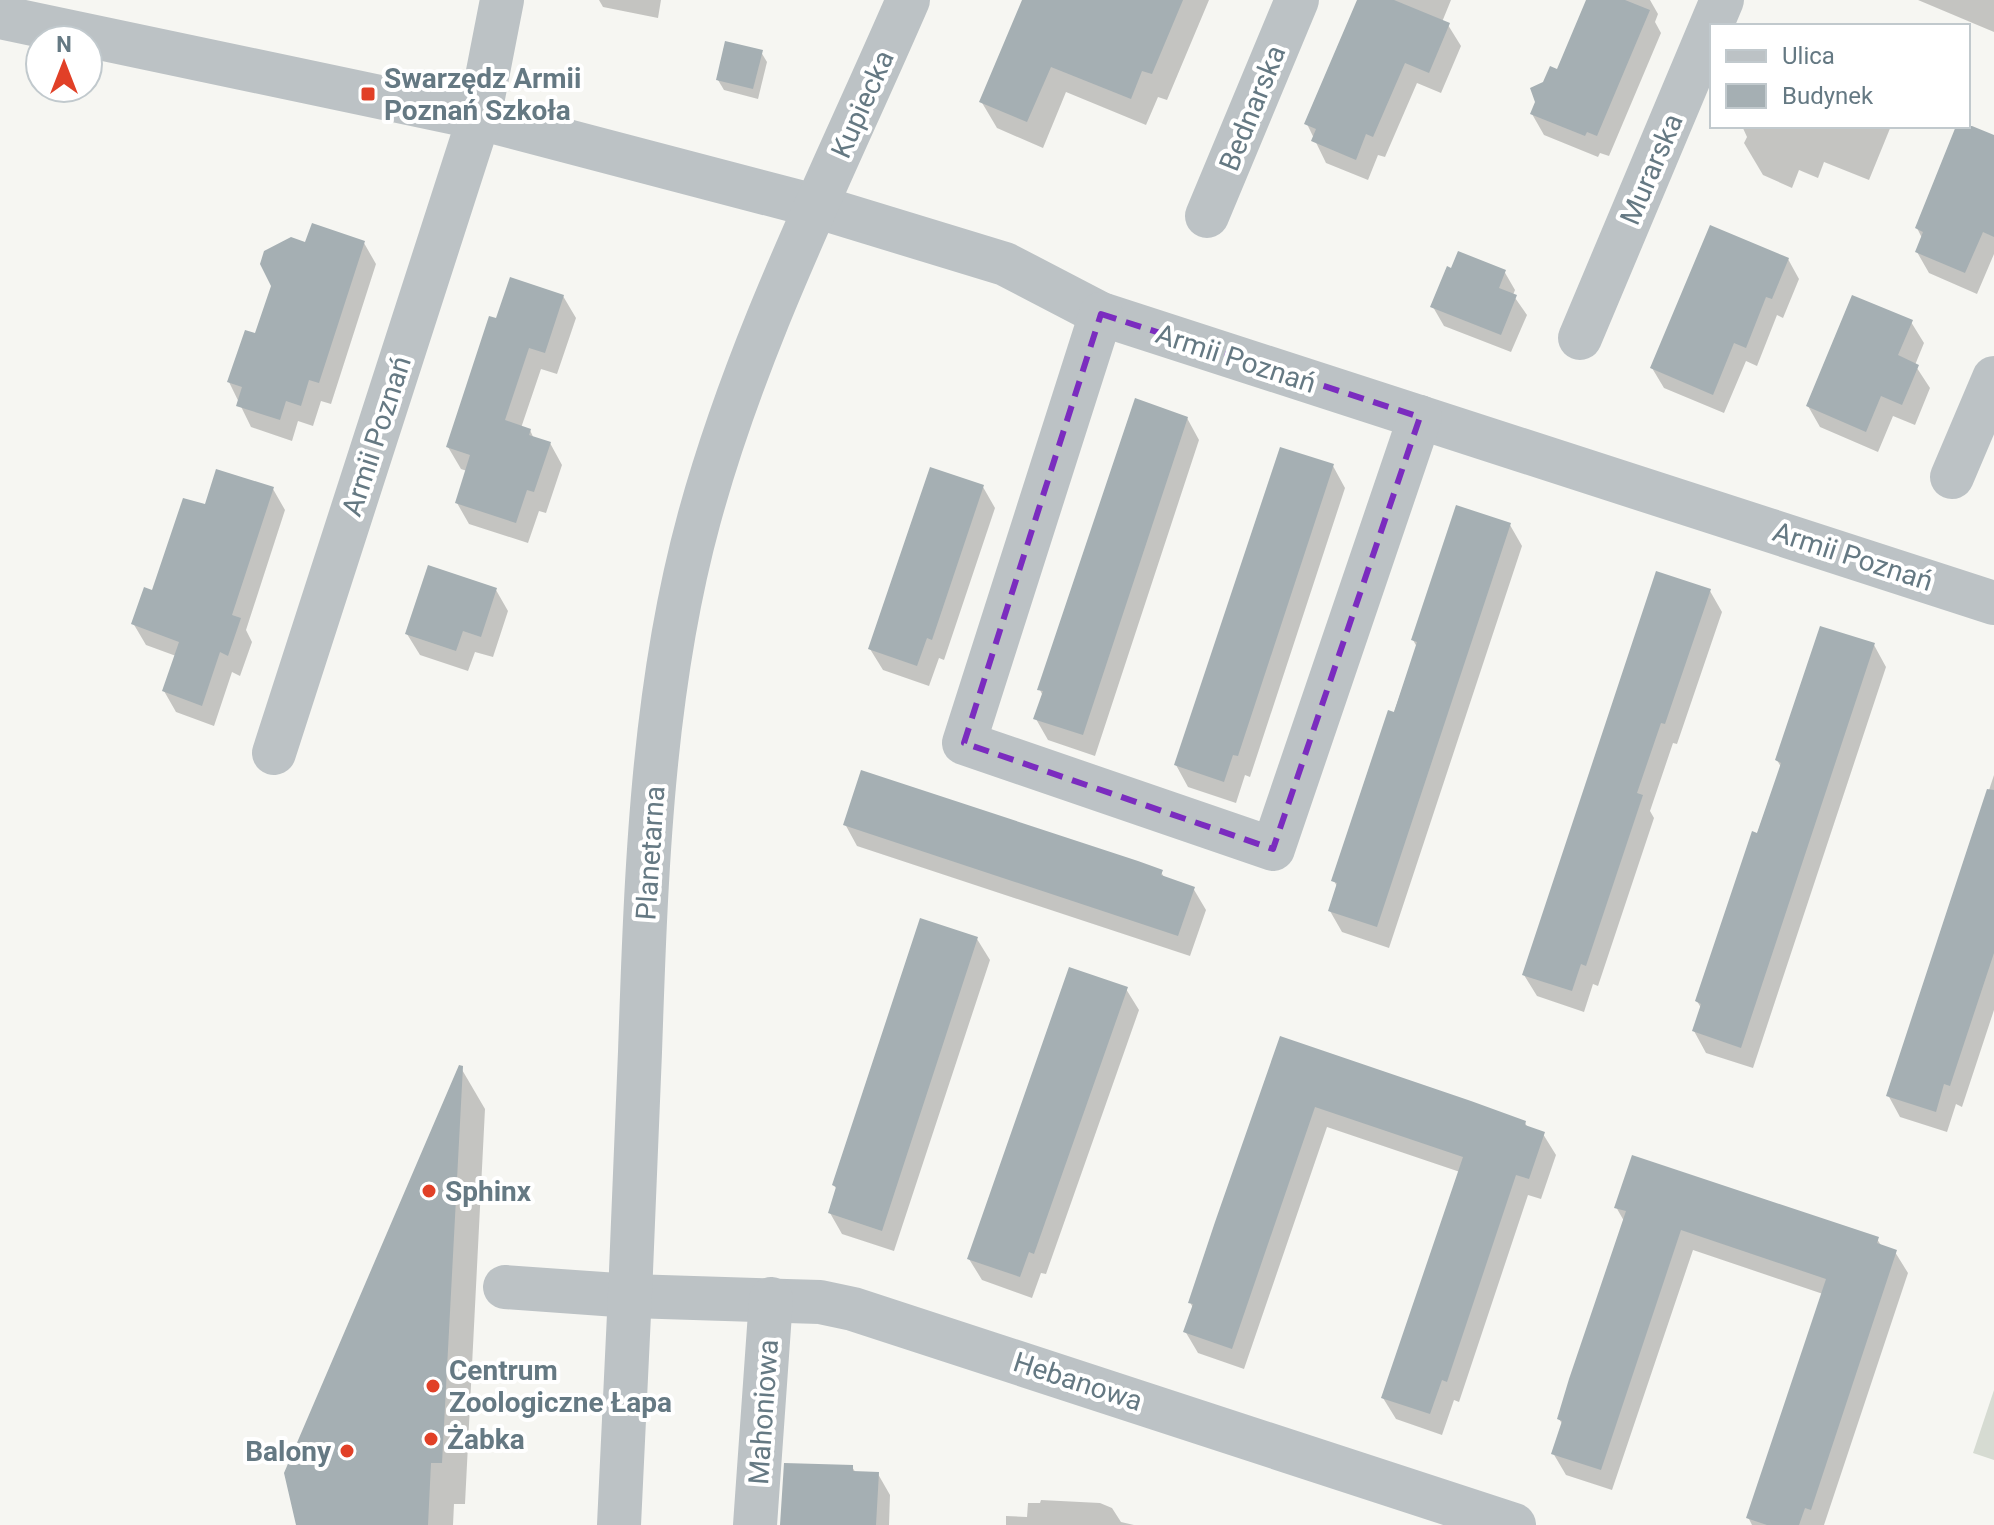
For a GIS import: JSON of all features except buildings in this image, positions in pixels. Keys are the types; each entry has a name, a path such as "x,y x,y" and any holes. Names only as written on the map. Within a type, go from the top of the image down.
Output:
{"street":[{"name":"Armii Poznań","path":"274,753 479,118 502,0"},
{"name":"Kupiecka","path":"815,206 908,0"},
{"name":"Bednarska","path":"1207,216 1297,0"},
{"name":"Murarska","path":"1712,24 1722,0"},
{"name":"Armii Poznań","path":"0,17 479,118 815,206 1005,264 1101,314 1994,603"},
{"name":"Murarska","path":"1580,338 1710,29"},
{"name":"Planetarna","path":"619,1525 651,830 675,626 699,519 731,417 815,206"},
{"path":"1101,314 964,743 1273,849 1420,417"},
{"path":"1952,477 1994,378"},
{"name":"Hebanowa","path":"505,1287 631,1296 820,1302 882,1317 1429,1511 1514,1525"},
{"name":"Mahoniowa","path":"755,1525 771,1299"}],"highlighted area":[{"path":"1101,314 1420,417 1273,849 964,743"}],"shaded area":[{"path":"1994,1390 1994,1460 1973,1453"}],"place":[{"name":"Swarzędz Armii Poznań Szkoła","path":"368,94"},
{"name":"Sphinx","path":"429,1191"},
{"name":"Centrum Zoologiczne Łapa","path":"433,1386"},
{"name":"Żabka","path":"431,1439"},
{"name":"Balony","path":"347,1451"}]}
